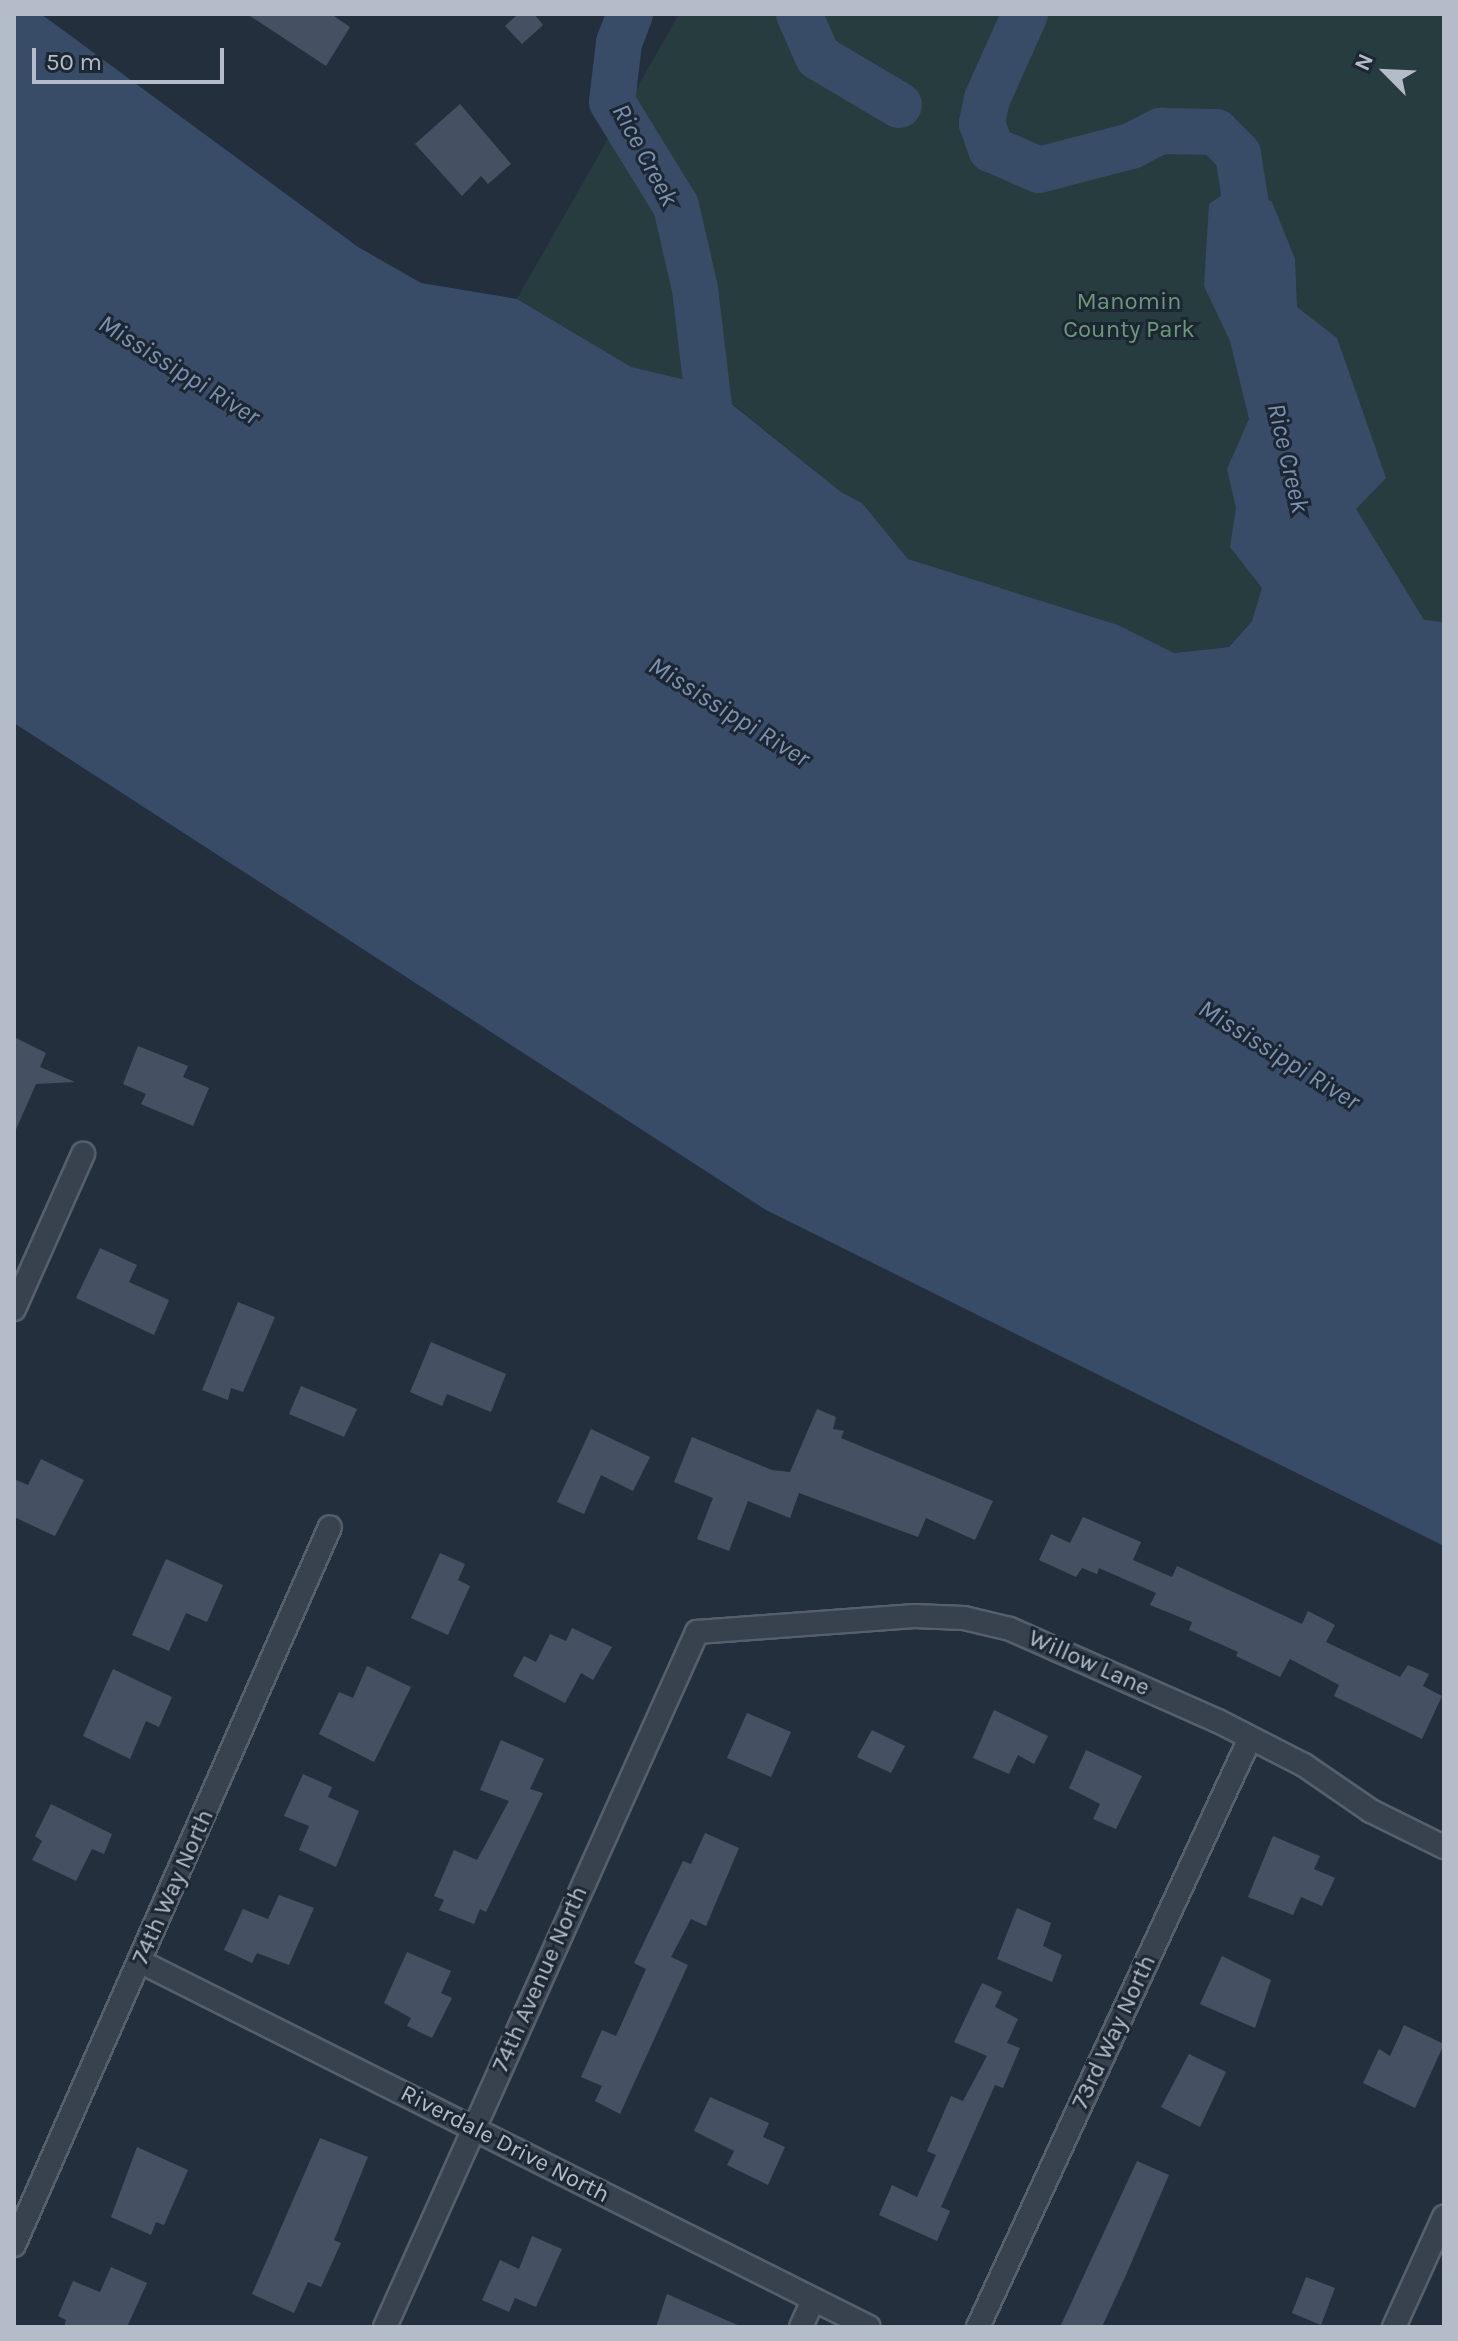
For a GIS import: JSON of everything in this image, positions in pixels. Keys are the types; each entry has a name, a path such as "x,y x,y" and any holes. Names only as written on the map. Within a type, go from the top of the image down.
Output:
{"street":[{"path":"14,1309 83,1154"},
{"name":"74th Way North","path":"14,2245 330,1527"},
{"name":"Willow Lane","path":"697,1632 914,1616 964,1618 1056,1647 1250,1738 1304,1765 1371,1811 1444,1847"},
{"name":"74th Avenue North","path":"385,2327 697,1632"},
{"name":"73rd Way North","path":"978,2327 1250,1738"},
{"name":"Riverdale Drive North","path":"141,1962 869,2327"},
{"path":"1394,2327 1444,2217"},
{"path":"801,2327 813,2300"}],"green space":[{"name":"Manomin County Park","path":"679,14 1444,14 1444,622 1252,621 1228,647 1174,653 1118,625 908,559 862,503 841,492 734,405 709,375 691,381 630,367 517,299"}],"water":[{"name":"Mississippi River","path":"14,14 41,14 358,247 421,283 517,299 631,367 691,381 709,375 734,406 841,492 862,503 908,559 1118,625 1174,653 1229,647 1252,621 1262,588 1230,547 1236,508 1227,469 1249,419 1230,341 1204,286 1209,204 1240,183 1272,202 1295,259 1297,307 1337,338 1386,478 1356,509 1424,620 1444,622 1444,1546 766,1210 14,723"}],"building":[{"path":"247,14 331,14 350,27 326,66"},
{"path":"518,14 534,14 543,25 522,44 505,26"},
{"path":"460,104 511,164 488,184 481,176 462,196 415,144"},
{"path":"14,1037 46,1053 40,1067 75,1082 36,1084 14,1134"},
{"path":"138,1046 188,1066 183,1077 209,1088 193,1126 141,1104 146,1094 123,1084"},
{"path":"100,1248 137,1265 129,1282 169,1300 154,1335 76,1298"},
{"path":"238,1302 275,1317 243,1392 231,1388 228,1400 202,1390"},
{"path":"431,1342 506,1374 491,1412 447,1394 442,1406 410,1392"},
{"path":"301,1386 357,1409 344,1437 289,1414"},
{"path":"817,1409 836,1417 833,1429 844,1431 841,1438 993,1501 975,1540 926,1518 918,1537 799,1493 790,1518 748,1501 729,1551 697,1539 713,1498 674,1482 692,1437 772,1470 790,1472"},
{"path":"591,1429 650,1457 633,1491 601,1475 584,1514 557,1502"},
{"path":"41,1459 84,1480 55,1536 14,1517 14,1479 28,1485"},
{"path":"1083,1517 1141,1542 1133,1560 1172,1577 1177,1566 1302,1624 1308,1611 1335,1625 1326,1642 1400,1677 1408,1665 1429,1674 1423,1686 1442,1696 1422,1739 1334,1696 1339,1685 1290,1659 1280,1677 1236,1656 1238,1652 1189,1630 1192,1622 1150,1605 1156,1593 1099,1568 1097,1574 1082,1568 1076,1577 1039,1560 1051,1534 1070,1543"},
{"path":"440,1553 465,1564 458,1580 470,1586 448,1635 411,1618"},
{"path":"166,1559 223,1585 207,1622 186,1613 169,1651 132,1635"},
{"path":"572,1628 612,1647 593,1680 581,1673 565,1703 513,1676 524,1656 536,1662 550,1634 566,1641"},
{"path":"367,1666 411,1687 374,1762 319,1734 339,1692 353,1698"},
{"path":"113,1669 172,1697 159,1727 146,1721 130,1759 83,1736"},
{"path":"994,1710 1048,1736 1034,1764 1018,1755 1009,1774 973,1758"},
{"path":"747,1713 791,1732 771,1777 727,1758"},
{"path":"872,1730 905,1746 891,1773 857,1757"},
{"path":"501,1740 544,1759 530,1789 543,1793 486,1912 480,1909 474,1924 439,1910 444,1900 434,1896 454,1850 477,1860 509,1801 480,1790"},
{"path":"1086,1750 1142,1776 1116,1829 1093,1819 1100,1804 1069,1788"},
{"path":"303,1774 332,1787 328,1797 359,1811 336,1867 299,1850 309,1826 284,1816"},
{"path":"51,1804 112,1834 104,1854 92,1849 76,1881 32,1860 42,1841 35,1836"},
{"path":"705,1833 739,1848 706,1926 691,1919 671,1957 688,1965 620,2114 595,2101 602,2086 581,2077 602,2030 616,2036 646,1969 634,1963 683,1861 691,1864"},
{"path":"1273,1836 1320,1856 1314,1869 1335,1878 1322,1906 1301,1897 1293,1915 1248,1897"},
{"path":"279,1895 314,1908 289,1965 257,1953 252,1963 224,1950 243,1909 268,1919"},
{"path":"1017,1908 1051,1923 1043,1946 1062,1955 1052,1982 997,1959"},
{"path":"407,1952 451,1971 441,1993 452,1998 432,2038 407,2026 411,2018 384,2003"},
{"path":"1222,1956 1271,1980 1255,2028 1200,2004"},
{"path":"982,1983 1002,1992 995,2007 1018,2019 1007,2043 1020,2048 1003,2088 995,2085 941,2207 950,2211 937,2241 879,2215 892,2185 917,2197 936,2155 927,2151 951,2096 963,2101 987,2056 954,2042"},
{"path":"1404,2025 1444,2044 1415,2108 1363,2083 1379,2049 1390,2056"},
{"path":"1189,2054 1226,2072 1200,2127 1161,2107"},
{"path":"710,2097 769,2123 763,2137 785,2147 768,2185 727,2165 734,2151 694,2131"},
{"path":"320,2138 368,2157 334,2240 341,2243 321,2287 308,2282 294,2313 252,2294"},
{"path":"137,2147 188,2170 164,2225 156,2222 151,2235 111,2217"},
{"path":"1137,2161 1169,2175 1102,2327 1060,2327"},
{"path":"532,2236 562,2249 536,2307 515,2298 509,2312 482,2300 500,2260 519,2269"},
{"path":"111,2267 147,2283 127,2327 64,2327 66,2320 58,2316 73,2281 100,2292"},
{"path":"1306,2277 1335,2288 1321,2325 1292,2313"},
{"path":"667,2294 742,2327 656,2327"}],"waterway":[{"name":"Rice Creek","path":"630,14 619,43 612,102 676,206 695,289 713,439"},
{"name":"Rice Creek","path":"799,14 818,57 899,105"},
{"name":"Rice Creek","path":"1025,14 987,99 982,123 991,149 1039,170 1131,146 1161,131 1216,132 1238,154 1252,243"}]}
